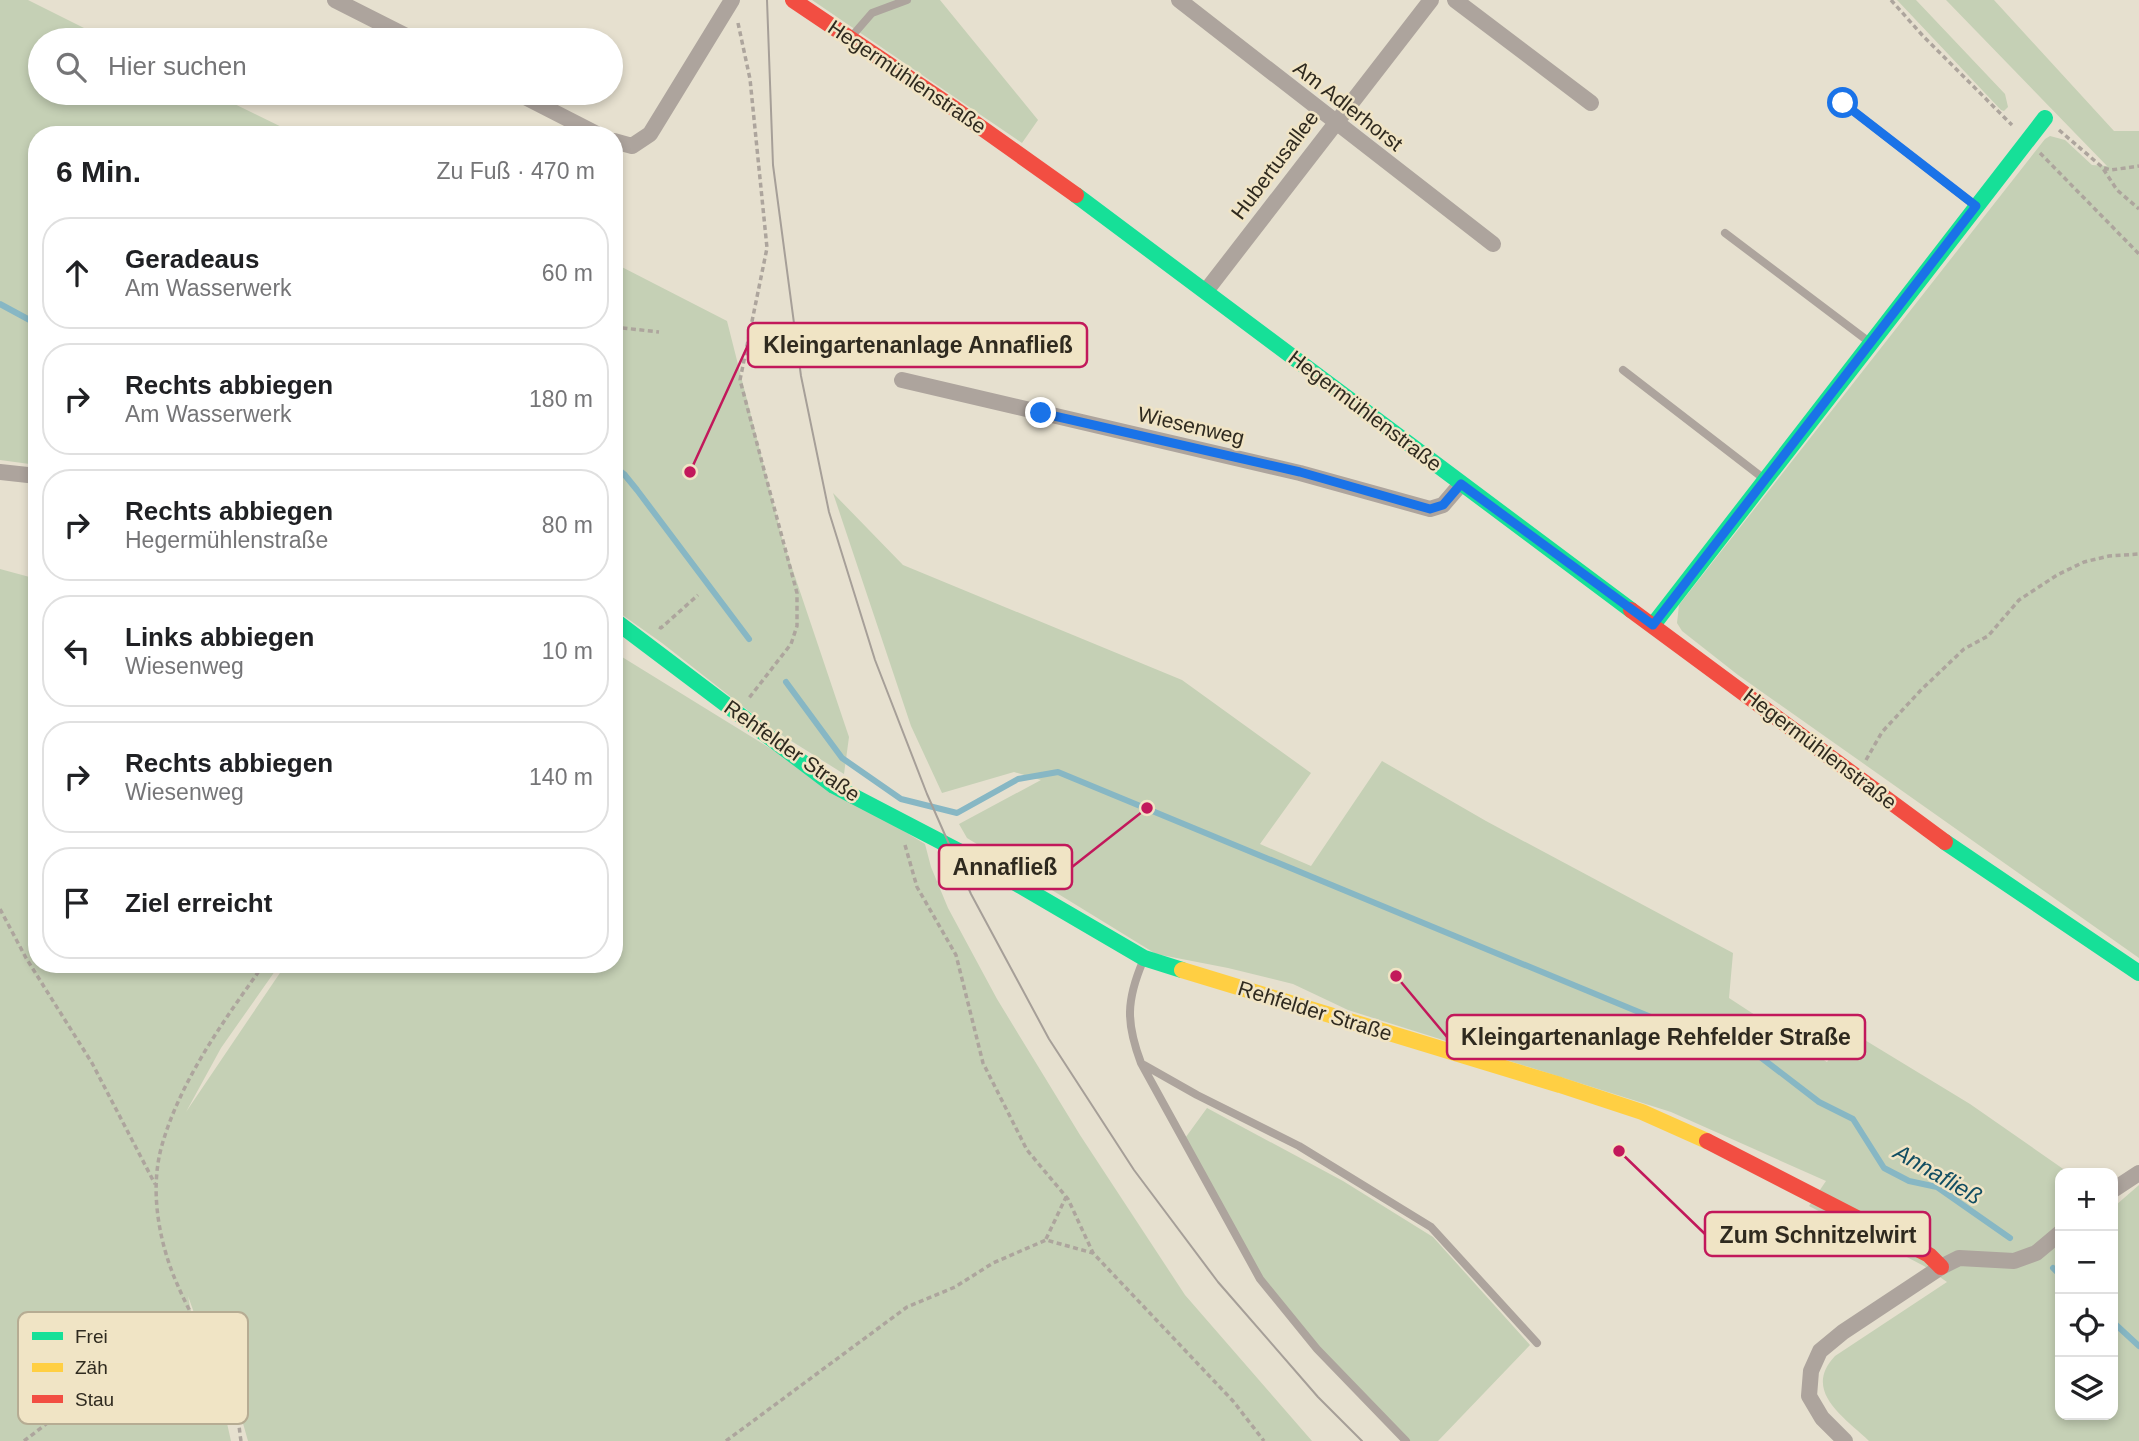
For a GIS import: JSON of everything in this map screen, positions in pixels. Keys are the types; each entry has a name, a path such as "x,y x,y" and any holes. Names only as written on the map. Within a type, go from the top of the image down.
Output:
{"street":[{"path":"335,0 390,28"},
{"name":"Hegermühlenstraße","path":"793,0 955,109 1140,241 1461,484 1931,832 2139,973"},
{"name":"Am Adlerhorst","path":"1179,0 1493,244"},
{"name":"Hubertusallee","path":"1206,291 1431,0"},
{"path":"1455,0 1591,103"},
{"path":"623,144 632,146 650,134 734,7"},
{"path":"541,105 582,126"},
{"path":"1653,625 2045,118"},
{"name":"Wiesenweg","path":"902,380 1300,472 1430,509 1443,505 1461,484"},
{"path":"0,472 28,475"},
{"name":"Rehfelder Straße","path":"623,627 834,786 976,860 1144,958 1560,1084 1642,1112 1687,1131 1860,1219 1929,1255 1941,1267"},
{"path":"2118,1187 2139,1173"},
{"path":"1845,1441 1822,1418 1809,1396 1811,1371 1820,1351 1843,1332 1959,1258 2014,1261 2036,1253 2055,1237"}],"lane":[{"path":"850,38 872,13 907,0"},
{"path":"1843,103 1976,206"},
{"path":"1725,233 1870,343"},
{"path":"1623,370 1765,480"},
{"path":"1144,958 1132,986 1129,1012 1132,1038 1141,1063 1260,1279 1317,1349 1406,1441"},
{"path":"1141,1063 1197,1095 1299,1146 1416,1216 1431,1227 1537,1343"}],"path":[{"path":"734,7 750,79 767,248 740,380 797,593 797,626 791,644 737,714"},
{"path":"2066,136 2102,167 2117,190 2139,209"},
{"path":"2102,167 2111,170 2139,166"},
{"path":"623,328 659,332"},
{"path":"1856,777 1882,732 1964,649 1988,636 2019,600 2057,575 2084,562 2109,556 2139,554"},
{"path":"650,621 661,628 698,595"},
{"path":"905,824 905,851 917,887 956,955 983,1063 1027,1150 1066,1197 1093,1253 1233,1401 1264,1441"},
{"path":"0,909 28,961"},
{"path":"35,973 98,1073 157,1187"},
{"path":"191,1312 177,1286 165,1250 157,1208 162,1147 176,1108 231,1012 258,973"},
{"path":"1046,1240 1066,1197"},
{"path":"726,1441 907,1307 955,1287 993,1263 1046,1240 1093,1253"},
{"path":"24,1441 46,1424"}],"green space":[{"path":"0,0 28,0 84,28 28,28 28,105 237,105 280,126 28,126 28,464 0,460"},
{"path":"812,0 940,0 1038,120 1022,143"},
{"path":"1897,0 1916,0 2005,94 2008,107 2004,111 2001,110"},
{"path":"1946,0 1994,0 2114,131 2139,131 2139,958 1738,675 1682,631 1677,623 1679,605 2045,139 2050,136 2065,140 2092,165 2107,166"},
{"path":"623,268 727,321 782,538 849,737 844,774 769,727 623,615"},
{"path":"833,493 903,565 1182,680 1311,773 1260,844 1311,866 1382,761 1486,821 1733,953 1729,998 1827,1062 1850,1031 1970,1104 2062,1168 2055,1168 2055,1420 2118,1420 2118,1203 2139,1185 2139,1441 1869,1441 1830,1403 1823,1381 1826,1369 1835,1356 1947,1282 1924,1266 1809,1206 1826,1181 1671,1112 1348,1010 1293,984 1156,954 967,838 959,824 1041,780 1014,772 942,793 911,726"},
{"path":"0,569 28,577 28,973 274,973 221,1048 186,1112 280,973 623,973 623,658 925,844 931,867 948,908 997,999 1080,1135 1185,1295 1312,1441 248,1441 243,1424 248,1424 248,1312 194,1312 188,1296 191,1312 18,1312 18,1424 227,1424 231,1441 0,1441"},
{"path":"1207,1108 1343,1181 1433,1237 1530,1345 1438,1441 1406,1441 1357,1390 1260,1279 1183,1141"}],"waterway":[{"name":"Annafließ","path":"0,304 28,319"},
{"name":"Annafließ","path":"623,473 749,639"},
{"name":"Annafließ","path":"786,682 842,758 901,799 957,813 1018,779 1058,772 1663,1022 1759,1056 1819,1102 1853,1119 1884,1168 1909,1181 1937,1187 2010,1238"},
{"name":"Annafließ","path":"2118,1327 2139,1346"}],"tram line":[{"path":"767,0 773,165 801,376 829,512 875,660 927,794 971,894 1049,1039 1134,1170 1218,1282 1318,1397 1362,1441"}],"traffic: fast":[{"path":"1653,625 2045,118"},
{"path":"1076,195 1631,610"},
{"path":"623,627 834,786 976,860 1144,958 1182,970"},
{"path":"1945,842 2139,973"}],"traffic: slow":[{"path":"1182,970 1560,1085 1642,1112 1707,1141"}],"traffic: jam":[{"path":"793,0 955,109 1076,195"},
{"path":"1631,610 1945,842"},
{"path":"1707,1141 1929,1255 1941,1267"}],"place":[{"name":"Kleingartenanlage Annafließ","path":"690,472"},
{"name":"Annafließ","path":"1147,808"},
{"name":"Kleingartenanlage Rehfelder Straße","path":"1396,976"},
{"name":"Zum Schnitzelwirt","path":"1619,1151"}],"route":[{"path":"1041,413 1300,472 1430,509 1443,505 1461,484 1653,625 1976,206 1843,103"}]}
